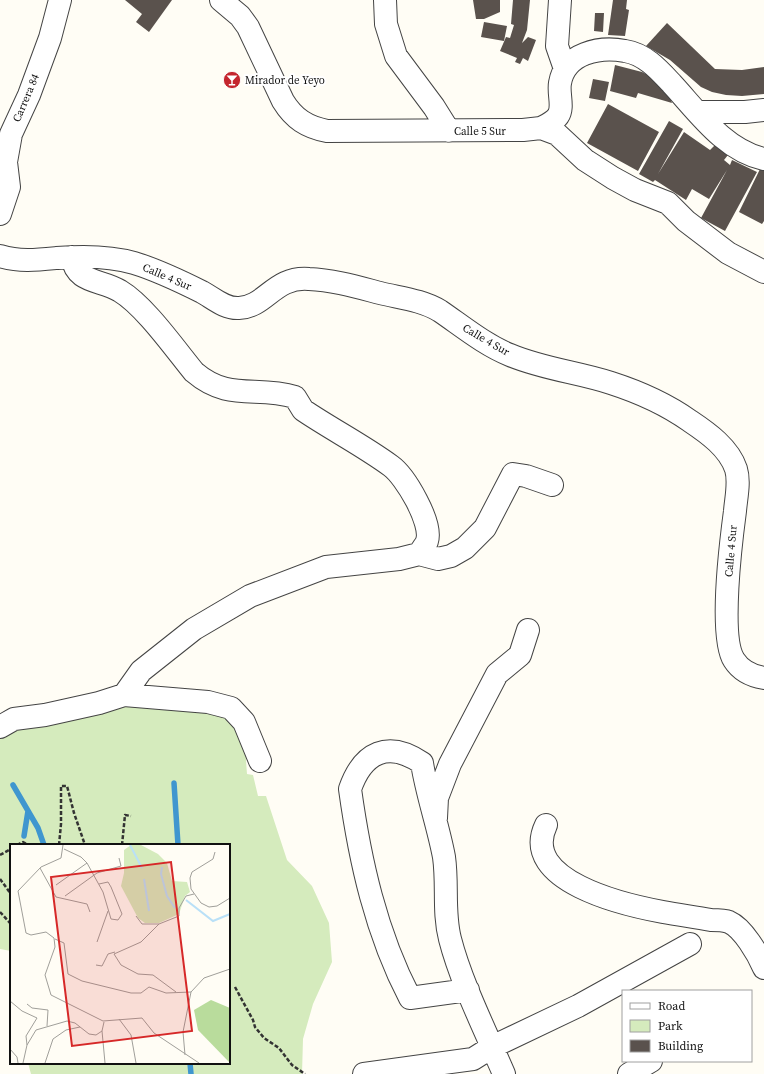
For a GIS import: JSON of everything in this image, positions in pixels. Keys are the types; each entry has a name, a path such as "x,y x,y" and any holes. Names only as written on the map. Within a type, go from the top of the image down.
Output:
{"street":[{"name":"Carrera 84","path":"3,206 9,187 6,162 11,134 29,95 50,38 60,0"},
{"name":"Calle 5 Sur","path":"221,0 240,16 248,27 283,101 290,113 304,124 327,130 449,131 532,130 541,128 557,134 585,160 613,178 635,190 668,202 686,221 728,253 764,272"},
{"path":"385,0 386,24 396,56 434,107 449,131"},
{"path":"560,0 557,46 565,69"},
{"path":"541,128 553,122 558,117 560,110 560,85 565,69 579,57 597,50 606,49 628,51 647,60 656,67 727,141 749,154 764,159"},
{"path":"698,112 745,112 764,110"},
{"name":"Calle 4 Sur","path":"0,256 25,261 72,257 102,258 131,262 173,278 202,292 226,307 236,309 247,307 277,286 292,279 307,279 354,286 423,303 439,311 506,354 547,368 610,383 652,398 709,434 728,453 736,471 737,486 728,581 729,650 733,660 740,668 750,674 764,678"},
{"path":"72,257 74,268 82,276 111,286 130,298 194,372 203,380 213,386 232,392 274,393 295,397 303,410 392,466 404,481 419,507 428,527 427,541 419,554"},
{"path":"124,695 141,671 194,629 250,596 326,567 399,559 419,554 438,559 451,556 465,548 485,528 499,498 513,474 526,476 552,485"},
{"path":"435,821 437,798 450,764 497,674 520,655 528,630"},
{"path":"0,727 14,719 45,715 99,703 124,695 208,702 231,708 244,722 260,761"},
{"path":"468,990 410,998 394,965 371,899 350,789 355,774 366,760 380,751 396,751 413,757 422,763 426,788 444,858 446,883 445,918 456,958 468,990 504,1074"},
{"path":"546,825 542,833 540,847 545,861 560,875 598,896 662,912 730,922 750,941 764,968"},
{"path":"364,1074 473,1059 492,1047 578,1006 690,944"},
{"path":"629,1074 649,1062"}],"path":[{"path":"59,844 61,824 61,786 68,786 74,813 85,844"},
{"path":"122,844 125,815 131,816"},
{"path":"0,855 10,849"},
{"path":"0,879 10,893"},
{"path":"0,912 10,923"},
{"path":"234,987 259,1032 264,1038 279,1048 292,1065 305,1074"}],"green space":[{"path":"103,704 213,710 235,719 249,746 246,761 247,774 253,775 258,796 266,796 287,860 312,886 329,923 332,962 313,1004 303,1039 302,1074 31,1074 28,1064 230,1064 230,844 10,844 10,951 0,949 0,732"}],"building":[{"path":"125,0 172,0 149,32 136,22 142,14"},
{"path":"473,0 500,0 500,12 484,19 476,19"},
{"path":"513,0 530,0 527,30 522,43 528,37 536,40 528,61 523,58 520,64 515,62 517,58 500,51 506,37 510,38 514,25 511,24"},
{"path":"613,0 627,0 626,9 629,10 625,36 608,35"},
{"path":"595,13 604,13 603,32 594,31"},
{"path":"484,22 507,26 504,41 481,37"},
{"path":"667,23 715,69 742,70 764,67 764,94 742,96 726,95 712,92 701,87 670,60 646,46"},
{"path":"615,65 642,72 652,77 669,95 672,103 638,93 636,98 610,91"},
{"path":"593,79 609,82 605,101 589,98"},
{"path":"608,104 659,132 638,171 587,143"},
{"path":"669,121 683,129 658,174 684,132 710,150 715,145 728,155 724,160 730,165 732,160 757,172 725,231 701,218 727,170 709,199 692,189 686,200 655,180 653,182 639,174"},
{"path":"761,167 764,168 764,221 762,224 739,212"}],"waterway":[{"path":"174,783 178,844"},
{"path":"13,785 38,828 44,844"},
{"path":"24,836 28,811"},
{"path":"190,1064 191,1074"}],"place":[{"name":"Mirador de Yeyo","path":"232,80"}]}
